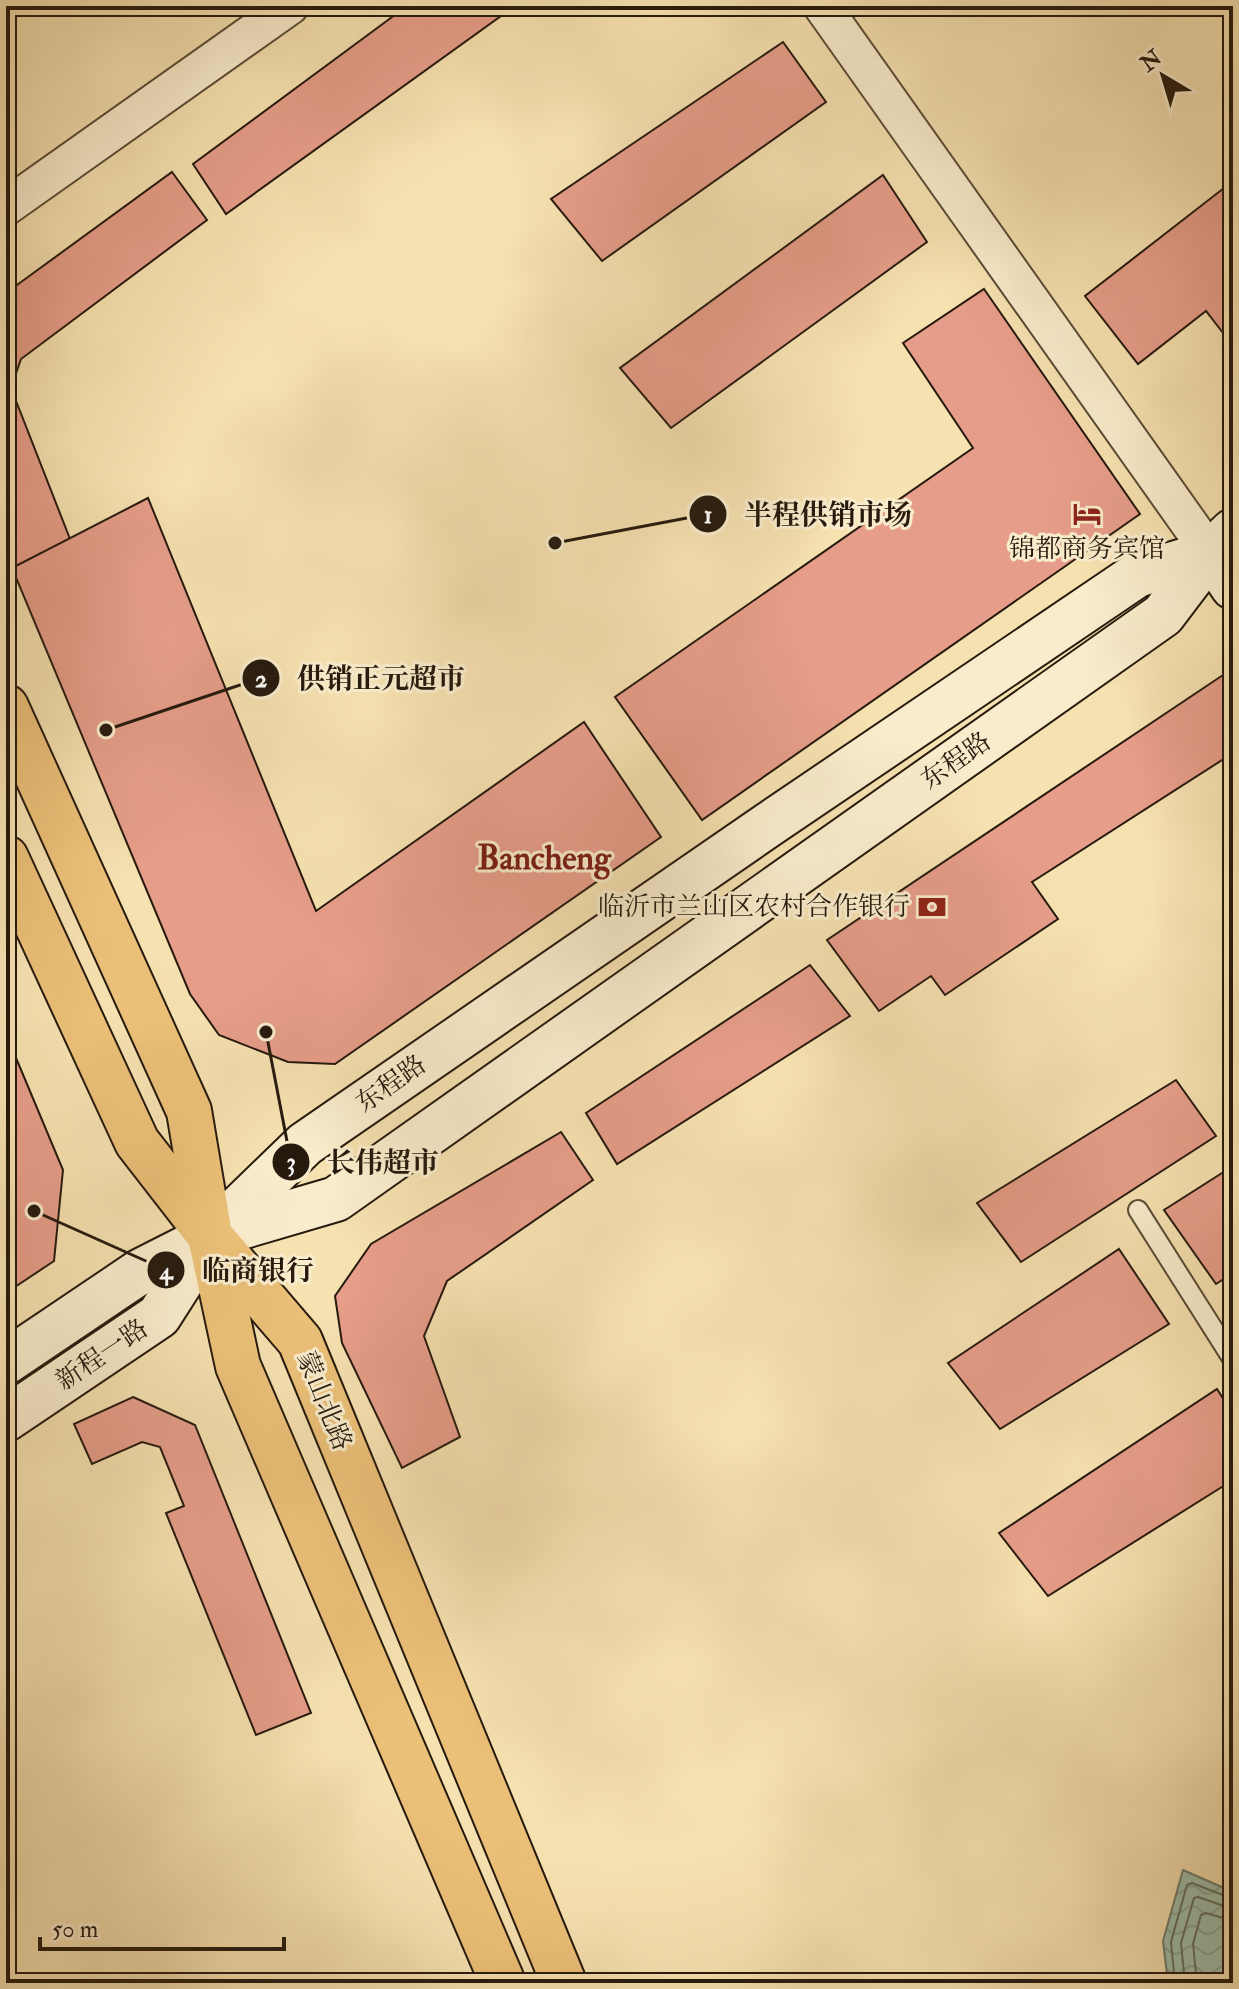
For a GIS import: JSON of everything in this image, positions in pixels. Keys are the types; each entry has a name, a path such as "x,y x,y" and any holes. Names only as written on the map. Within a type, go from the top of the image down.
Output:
{"main road":[{"name":"东程路","path":"210,1236 305,1144 1137,575 1227,554"},
{"name":"东程路","path":"210,1236 336,1199 1163,615 1227,554"},
{"path":"6,707 189,1111 210,1236 238,1366 503,1983"},
{"name":"蒙山北路","path":"6,858 137,1142 210,1236 300,1341 564,1983"},
{"name":"新程一路","path":"6,1362 141,1271 210,1236"},
{"name":"新程一路","path":"6,1419 159,1316 210,1236"}],"street":[{"path":"6,207 290,6"},
{"path":"822,6 1227,554"}],"lane":[{"path":"1138,1210 1233,1360"}],"water":[{"path":"1183,1870 1233,1892 1233,1983 1168,1983 1163,1941"}],"building":[{"path":"407,6 515,6 226,214 193,164"},
{"path":"783,42 826,102 602,261 551,199"},
{"path":"172,172 207,220 21,359 11,388 70,539 12,568 6,553 6,293"},
{"path":"883,175 927,242 671,428 620,368"},
{"path":"1233,181 1233,326 1223,333 1206,311 1138,364 1085,296"},
{"path":"984,289 1140,514 702,820 615,697 973,448 903,343"},
{"path":"148,498 316,911 584,722 661,837 335,1064 288,1062 219,1035 190,994 12,568"},
{"path":"1223,675 1233,688 1233,753 1032,882 1058,919 945,995 931,976 879,1011 827,940"},
{"path":"810,965 850,1016 617,1164 586,1113"},
{"path":"6,1034 63,1170 54,1261 6,1293"},
{"path":"1176,1080 1216,1136 1021,1262 977,1203"},
{"path":"561,1132 593,1180 447,1281 424,1336 460,1437 402,1468 342,1343 335,1296 371,1244"},
{"path":"1233,1166 1233,1273 1216,1284 1164,1210"},
{"path":"1119,1249 1169,1324 1000,1429 948,1363"},
{"path":"1217,1389 1233,1414 1233,1480 1048,1596 999,1533"},
{"path":"133,1397 195,1425 311,1713 256,1735 166,1513 184,1506 160,1447 142,1442 92,1464 74,1424"}],"place":[{"name":"锦都商务宾馆","path":"1087,514"},
{"name":"半程供销市场","path":"555,543"},
{"name":"供销正元超市","path":"106,730"},
{"name":"临沂市兰山区农村合作银行","path":"932,907"},
{"name":"长伟超市","path":"266,1032"},
{"name":"临商银行","path":"34,1211"}],"district":[{"name":"Bancheng","path":"544,858"}]}
